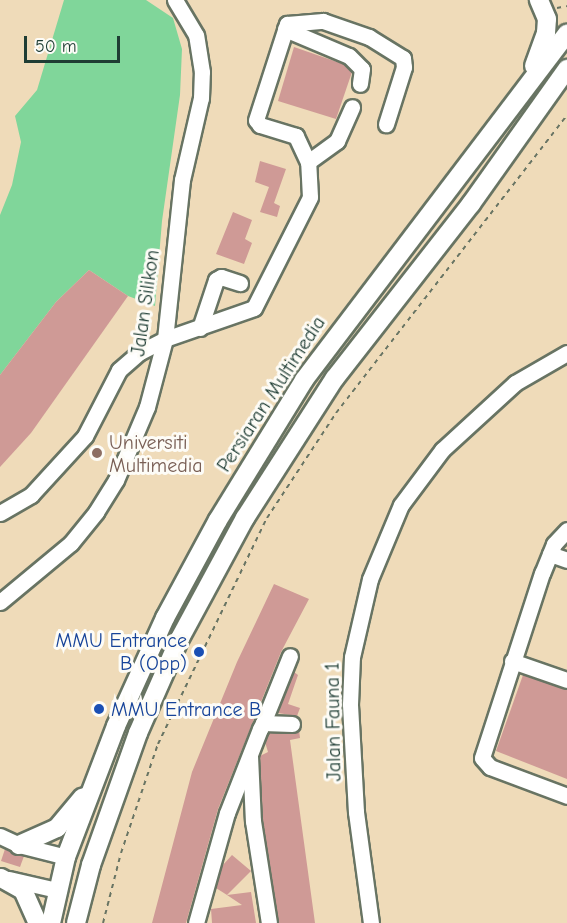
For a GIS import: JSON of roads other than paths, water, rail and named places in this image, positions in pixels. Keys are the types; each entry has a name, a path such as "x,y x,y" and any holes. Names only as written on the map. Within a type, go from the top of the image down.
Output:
{"main road":[{"path":"497,130 544,47 547,19 539,0"},
{"name":"Persiaran Multimedia","path":"51,923 66,857 141,669 175,598 276,423 337,334 497,130 567,34"},
{"path":"76,923 91,865 138,733 179,640 224,555 286,450 335,378 567,69"},
{"path":"529,122 567,80"},
{"path":"19,845 57,828 93,785"},
{"path":"1,877 23,890 38,923"}],"street":[{"name":"Jalan Silikon","path":"1,599 71,543 96,512 133,443 165,339 182,180 196,128 202,72 196,35 175,0"},
{"path":"0,513 31,495 85,436 119,370 140,352 165,339 254,308 310,197 308,162 296,136 260,125 256,120 287,24 323,21 369,37 403,58 404,67 386,124"},
{"path":"285,30 349,56 362,69 360,84"},
{"path":"308,162 337,141 352,107"},
{"path":"200,328 216,280 220,277 240,283"},
{"name":"Jalan Fauna 1","path":"371,923 356,812 350,704 352,657 370,579 400,505 427,467 476,416 515,383 567,352"},
{"path":"567,530 550,554 512,661 482,758 490,767 567,796"},
{"path":"550,554 567,560"},
{"path":"196,923 249,751 290,656"},
{"path":"512,661 567,680"},
{"path":"263,723 292,724"},
{"path":"249,751 253,821 269,923"},
{"path":"0,836 19,845 66,857"},
{"path":"1,877 57,890"},
{"path":"203,895 207,923"}],"place":[{"name":"Universiti Multimedia","path":"97,453"},
{"name":"MMU Entrance B (Opp)","path":"199,652"},
{"name":"MMU Entrance B","path":"99,709"}]}
